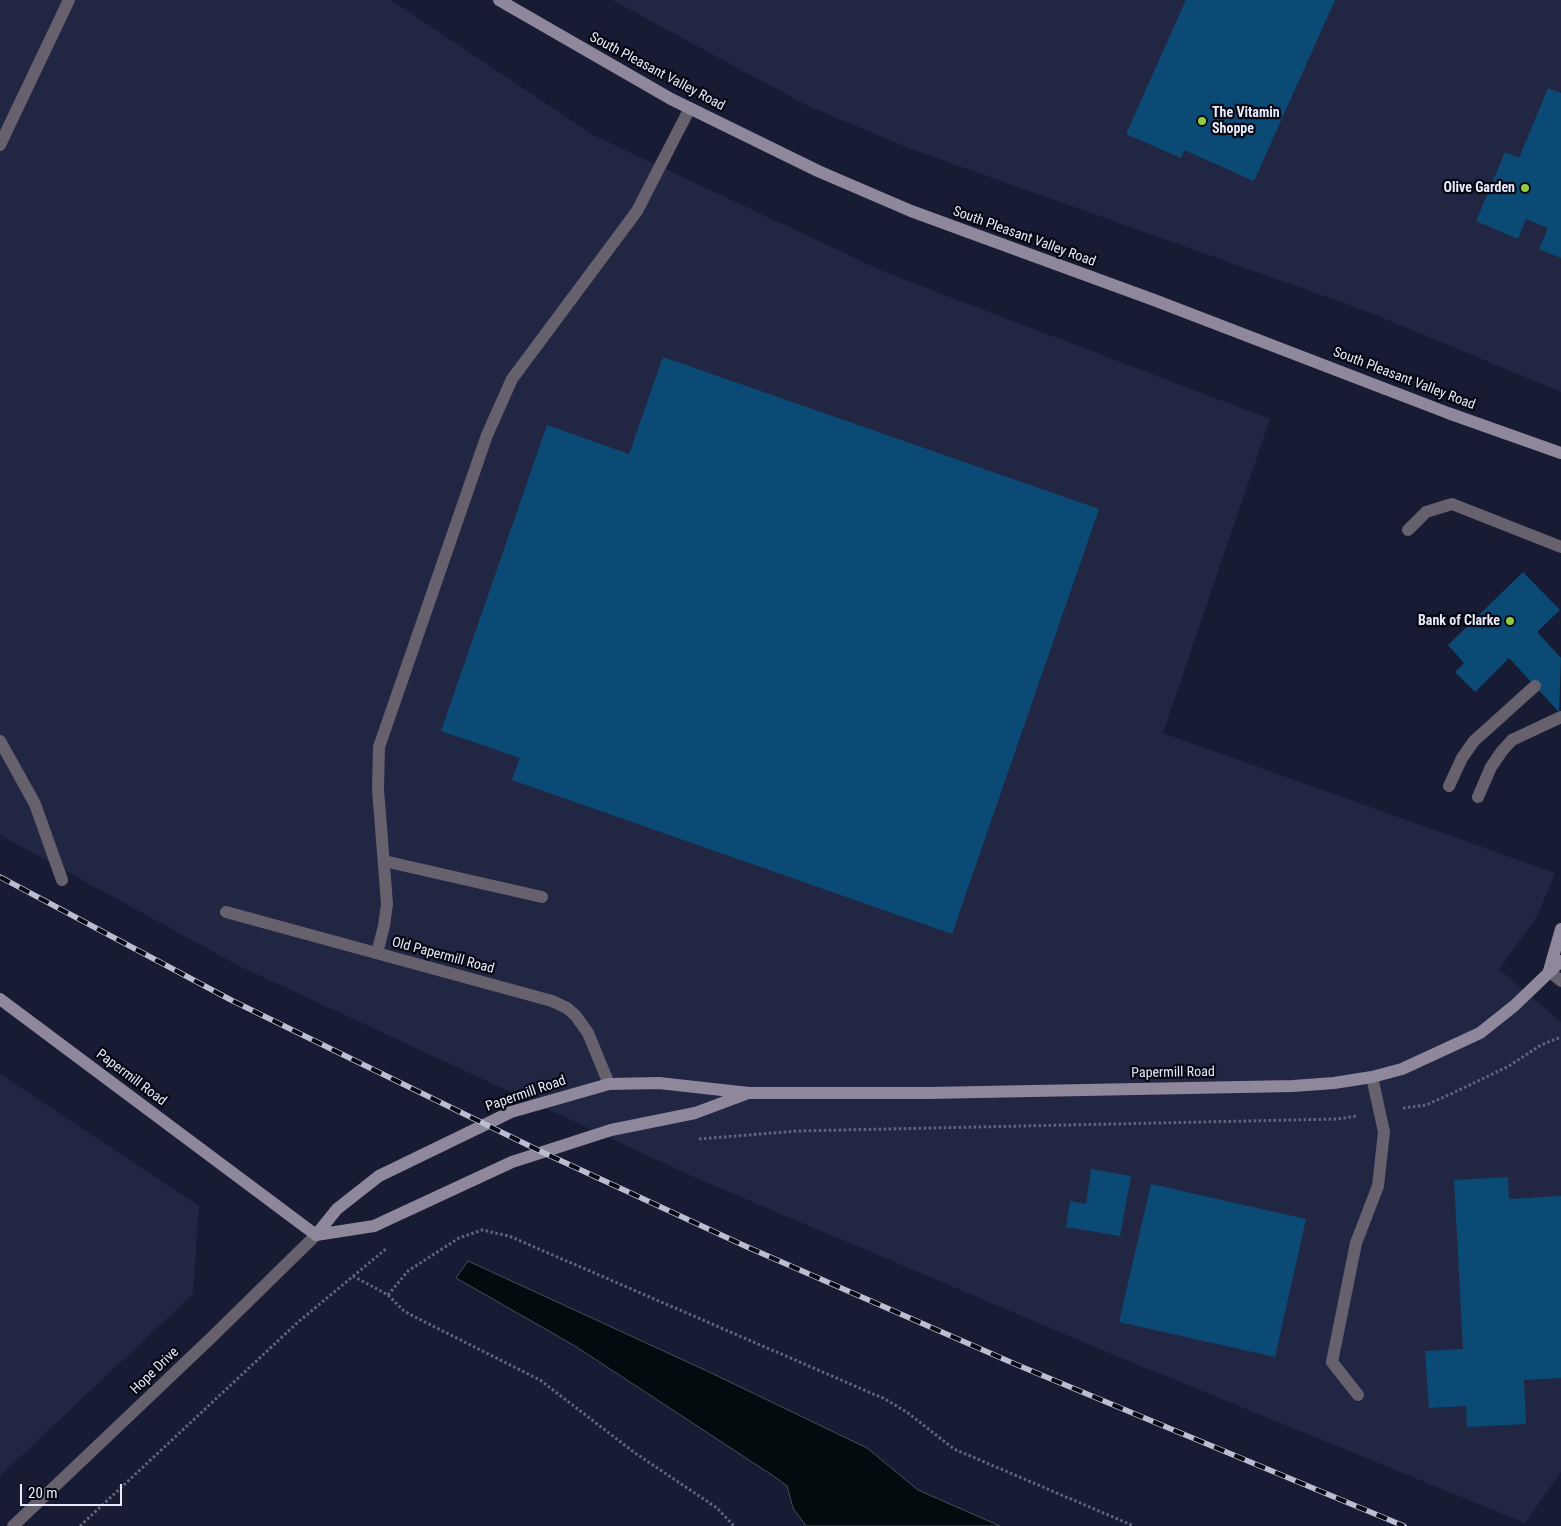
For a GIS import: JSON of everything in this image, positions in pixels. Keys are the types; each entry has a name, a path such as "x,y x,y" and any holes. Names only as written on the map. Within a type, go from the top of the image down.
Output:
{"main road":[{"name":"South Pleasant Valley Road","path":"500,0 581,48 690,108 818,171 911,211 1154,300 1448,413 1561,453"},
{"path":"1548,972 1561,929"},
{"name":"Papermill Road","path":"316,1235 337,1209 379,1176 511,1112 609,1084 659,1083 749,1093 1293,1086 1334,1083 1372,1077 1428,1059 1480,1033 1514,1006 1561,961"},
{"name":"Papermill Road","path":"0,998 316,1235 374,1226 512,1162 611,1130 695,1113 749,1093"}],"street":[{"path":"0,145 69,0"},
{"path":"377,953 387,904 378,789 378,747 487,435 512,379 637,211 690,108"},
{"path":"1408,530 1426,512 1452,504 1561,547"},
{"path":"1449,786 1462,758 1474,741 1535,686"},
{"path":"1478,797 1491,767 1512,740 1561,717"},
{"path":"0,740 35,804 62,880"},
{"path":"384,861 542,897"},
{"name":"Old Papermill Road","path":"226,912 552,1001 567,1008 576,1016 588,1033 609,1084"},
{"path":"1548,972 1561,981"},
{"path":"1358,1395 1332,1362 1356,1243 1378,1186 1384,1132 1372,1077"},
{"name":"Hope Drive","path":"12,1526 205,1344 316,1235"}],"path":[{"path":"1426,1104 1477,1082 1509,1066 1541,1045 1561,1037"},
{"path":"690,1140 797,1131 1338,1119"},
{"path":"388,1295 408,1271 459,1238 482,1230 509,1236 885,1399 908,1413 954,1449 1134,1526"},
{"path":"80,1526 259,1357 353,1276 389,1248"},
{"path":"353,1276 388,1295 404,1311 540,1380 635,1453 717,1508 734,1526"}],"shaded area":[{"path":"0,0 391,0 593,135 887,273 1270,419 1163,733 1555,873 1537,917 1499,969 1561,1022 1561,1472 1525,1523 1114,1355 696,1178 241,967 0,835"},
{"path":"612,0 1561,0 1561,392 1366,311 911,149 806,105"},
{"path":"0,1074 199,1206 193,1294 0,1476"},
{"path":"468,1261 707,1371 867,1448 918,1490 1000,1526 806,1526 793,1508 787,1486 778,1479 575,1346 456,1278"}],"building":[{"path":"1186,0 1335,0 1254,181 1184,150 1181,158 1126,134"},
{"name":"Olive Garden","path":"1548,88 1561,93 1561,258 1539,249 1548,228 1526,219 1518,239 1476,221 1505,152 1519,158"},
{"path":"663,357 1099,509 952,934 512,780 520,758 441,731 547,425 629,454"},
{"name":"Bank of Clarke","path":"1523,572 1560,610 1537,632 1561,658 1559,712 1509,658 1475,692 1455,672 1464,663 1448,645"},
{"path":"1091,1169 1131,1176 1120,1236 1066,1227 1070,1201 1086,1204"},
{"path":"1508,1177 1509,1199 1561,1196 1561,1378 1524,1380 1526,1424 1467,1427 1466,1406 1429,1408 1425,1351 1463,1349 1454,1180"},
{"path":"1151,1184 1306,1219 1275,1357 1119,1322"}],"railway":[{"path":"0,877 231,1000 542,1152 745,1246 1015,1364 1404,1526"}],"place":[{"name":"The Vitamin Shoppe","path":"1202,121"},
{"name":"Olive Garden","path":"1525,188"},
{"name":"Bank of Clarke","path":"1510,621"}]}
